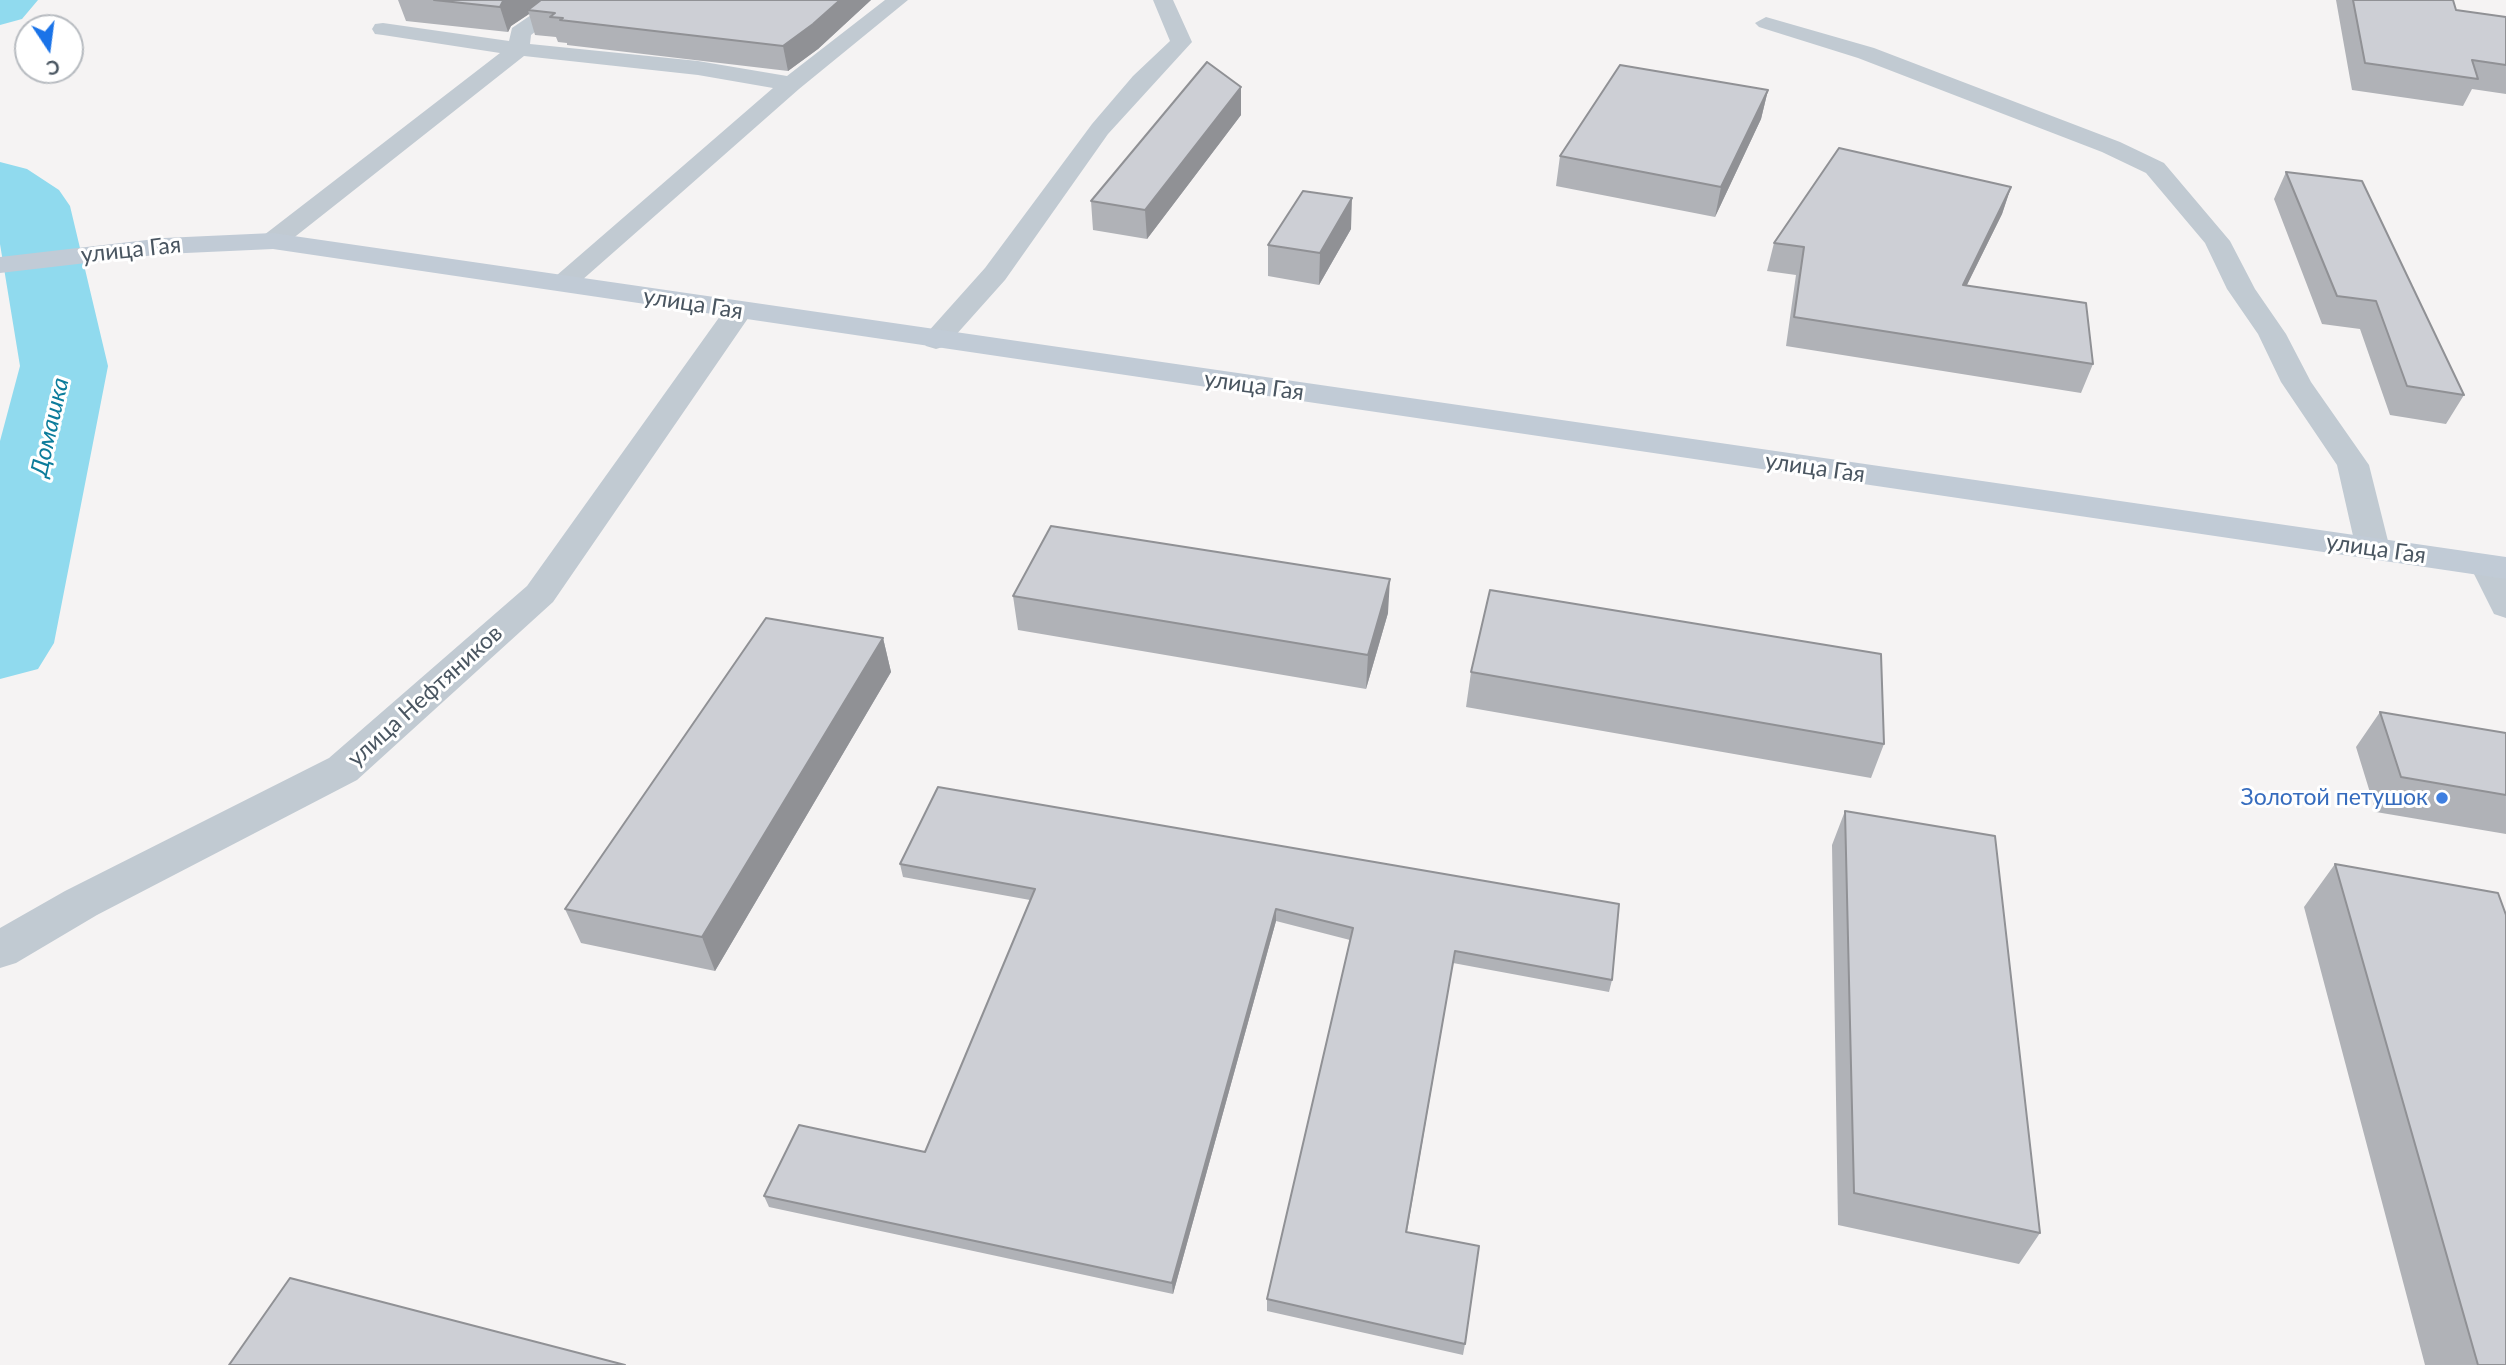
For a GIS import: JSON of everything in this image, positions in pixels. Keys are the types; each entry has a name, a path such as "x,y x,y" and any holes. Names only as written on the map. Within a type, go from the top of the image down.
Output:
{"main road":[{"name":"улица Гая","path":"0,265 164,246 273,241 2497,567"}],"street":[{"name":"улица Нефтяников","path":"0,950 81,903 343,769 540,594 738,311"}],"lane":[{"path":"273,241 519,49 520,33 566,0"},
{"path":"563,282 791,84 898,0"},
{"path":"936,340 995,274 1100,129 1141,81 1181,42 1163,0"},
{"path":"1766,23 1866,53 2111,147 2155,168 2217,240 2241,289 2273,334 2296,382 2353,464 2373,549"},
{"path":"383,29 519,49 698,68 791,84"},
{"path":"2497,567 2506,606"}],"building":[{"path":"434,0 504,0 500,7"},
{"path":"541,0 840,0 783,46 560,20 563,18 550,17 555,13 528,10"},
{"path":"2353,0 2453,0 2456,10 2506,17 2506,65 2472,60 2478,79 2365,63"},
{"path":"1207,62 1241,87 1145,210 1091,201"},
{"path":"1620,65 1768,90 1721,187 1560,156"},
{"path":"1839,148 2011,187 1963,285 2086,303 2093,364 1794,317 1804,247 1774,243"},
{"path":"2286,172 2362,181 2464,395 2407,386 2376,301 2337,296"},
{"path":"1303,191 1352,198 1320,253 1268,245"},
{"path":"1051,526 1390,579 1368,655 1013,596"},
{"path":"1490,590 1881,654 1884,744 1471,672"},
{"path":"766,618 883,638 702,937 565,909"},
{"path":"2380,712 2506,733 2506,795 2401,777"},
{"path":"938,787 1619,904 1612,980 1455,951 1406,1232 1479,1246 1465,1344 1267,1299 1353,928 1276,909 1172,1283 764,1196 799,1125 925,1152 1035,889 900,864"},
{"path":"1845,811 1995,836 2040,1233 1854,1193"},
{"path":"2335,864 2498,893 2506,915 2506,1365 2478,1365"},
{"path":"290,1278 625,1365 229,1365"}],"waterway":[{"name":"Домашка","path":"0,6 7,0"},
{"name":"Домашка","path":"0,185 32,206 64,366 0,643"}],"place":[{"name":"Золотой петушок","path":"2442,798"}]}
